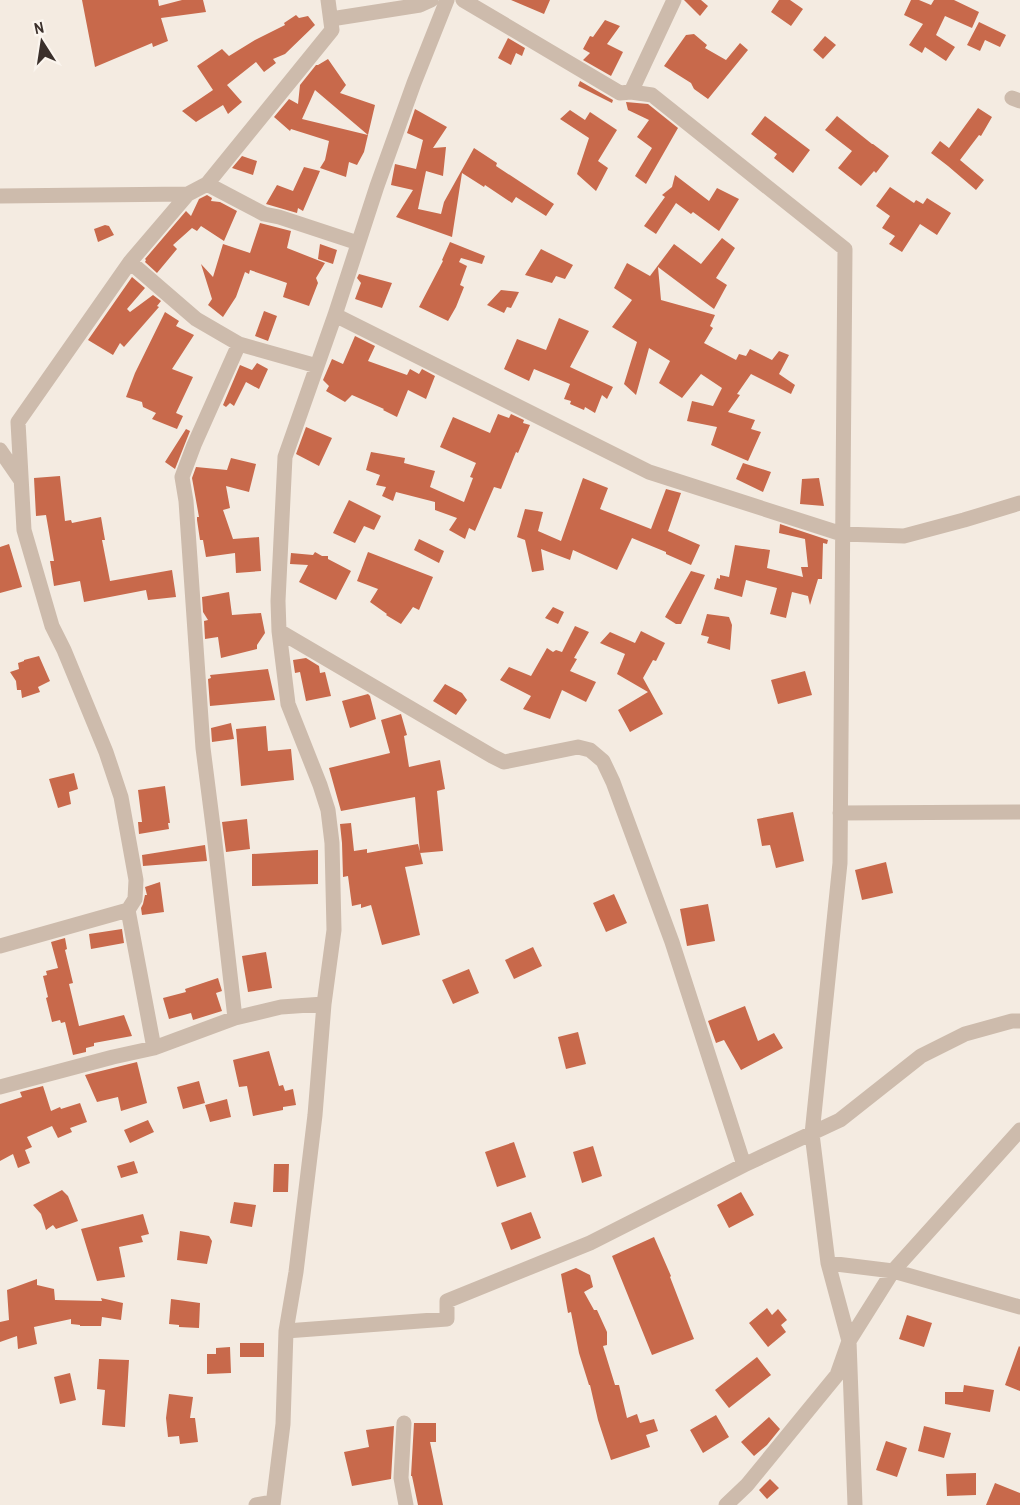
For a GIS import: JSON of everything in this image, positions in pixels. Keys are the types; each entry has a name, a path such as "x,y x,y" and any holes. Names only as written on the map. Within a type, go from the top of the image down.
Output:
{"street":[{"path":"0,946 128,910 135,899 136,880 121,797 106,752 52,626 24,530 18,422 130,262 188,194 207,184 332,30 328,0"},
{"path":"331,19 420,4 431,0"},
{"path":"256,1505 273,1503 283,1424 286,1331 296,1272 315,1115 324,1004 334,930 332,843 328,810 288,705 279,631 285,457 377,186 447,0"},
{"path":"463,0 620,93 652,95 845,249 840,863 813,1134 828,1263 849,1341 855,1505"},
{"path":"631,92 674,0"},
{"path":"207,184 264,214 358,243"},
{"path":"0,196 188,194"},
{"path":"130,262 196,319 239,344 317,366"},
{"path":"334,315 649,472 842,534 904,536 1020,503"},
{"path":"235,1017 203,748 183,477 194,445 239,344"},
{"path":"0,450 21,480"},
{"path":"279,631 504,762 578,747 590,750 603,761 613,782 672,942 744,1165"},
{"path":"840,813 1020,812"},
{"path":"128,910 154,1048"},
{"path":"0,1087 113,1056 154,1048 235,1017 281,1007 324,1004"},
{"path":"286,1331 447,1319 447,1301 590,1243 744,1165 813,1134 840,1120 921,1056 965,1034 1020,1021"},
{"path":"726,1505 747,1485 837,1374 849,1341 893,1271 1020,1130"},
{"path":"828,1263 893,1271 1020,1307"},
{"path":"404,1423 401,1478 406,1505"}],"building":[{"path":"82,0 158,0 159,6 182,0 203,0 206,12 161,18 168,41 153,47 152,43 95,67"},
{"path":"511,0 550,0 544,14"},
{"path":"684,0 701,0 708,6 700,16"},
{"path":"779,0 790,0 803,9 791,26 771,12"},
{"path":"911,0 919,0 931,5 934,0 954,0 979,12 972,28 945,16 936,35 955,47 946,61 925,47 922,53 909,45 923,24 904,15"},
{"path":"296,15 299,18 308,16 315,25 285,54 273,59 276,63 264,72 256,62 227,85 242,102 228,114 223,105 196,122 182,111 213,90 197,66 222,49 229,56 285,25 284,23"},
{"path":"605,20 620,26 607,44 623,52 611,76 583,60 590,53 583,49 590,36 593,37"},
{"path":"979,22 1006,35 1000,47 985,40 980,51 967,45"},
{"path":"694,34 707,45 705,48 726,60 740,43 748,50 708,99 694,89 691,83 664,66 686,35"},
{"path":"825,36 836,45 823,59 813,50"},
{"path":"508,38 525,48 522,56 516,53 511,65 498,58"},
{"path":"328,59 346,85 340,93 375,105 368,135 364,152 357,165 349,162 346,177 320,168 325,160 329,141 291,129 290,131 274,117 289,99 298,104 300,85 316,65","holes":["315,90 368,135 302,119"]},
{"path":"580,81 613,100 612,103 578,86"},
{"path":"626,102 648,104 678,128 646,184 635,176 652,148 637,137 649,120 628,110"},
{"path":"978,108 992,117 981,136 979,135 960,160 984,180 976,190 931,153 940,141 949,148"},
{"path":"415,109 447,127 433,148 446,147 443,176 426,171 418,209 441,214 444,202 474,148 497,163 496,166 554,204 546,216 516,197 512,203 462,173 452,237 396,217 413,190 391,185 395,164 416,169 423,140 407,133"},
{"path":"570,110 585,120 590,112 617,130 598,161 608,168 596,191 577,174 589,138 560,119"},
{"path":"765,116 810,150 793,173 774,158 777,154 751,134"},
{"path":"837,116 889,156 876,173 874,171 861,186 838,168 852,151 825,130"},
{"path":"242,156 257,161 253,175 232,168"},
{"path":"304,167 320,171 303,211 298,208 297,213 266,204 277,185 293,191"},
{"path":"675,175 709,201 717,188 739,199 719,231 676,203 656,234 644,226 665,197 662,195 672,187"},
{"path":"890,187 914,203 916,200 923,204 927,198 951,213 937,235 920,224 902,252 889,244 895,236 882,228 890,216 876,206"},
{"path":"207,195 212,198 211,201 220,202 237,211 224,241 201,226 197,231 192,228 173,245 177,249 157,273 145,262 145,259 186,211 191,216 199,199"},
{"path":"260,223 291,231 287,248 325,263 316,278 318,283 309,306 283,297 287,283 250,270 249,274 245,272 236,297 223,317 208,305 212,299 201,264 213,277 223,244 250,253"},
{"path":"109,226 114,235 98,242 94,229"},
{"path":"722,238 735,248 716,278 727,285 714,309 658,267 661,300 715,315 710,326 713,328 704,343 736,360 739,354 746,356 750,349 772,360 779,351 789,355 779,374 795,385 791,394 751,374 728,412 755,420 751,429 761,432 748,461 711,445 717,427 687,421 692,401 713,406 722,388 701,374 682,398 659,383 670,361 649,348 636,395 624,384 637,342 612,327 632,300 614,288 627,263 650,276 674,244 701,264"},
{"path":"450,242 485,256 482,264 461,258 459,262 467,266 460,285 464,287 448,321 419,307 443,261"},
{"path":"320,244 337,250 333,264 318,259"},
{"path":"541,249 573,265 565,279 556,276 552,283 525,275"},
{"path":"359,274 392,283 382,308 355,299 361,283 357,278"},
{"path":"132,277 145,288 127,309 130,312 153,295 161,301 157,306 159,307 124,347 120,343 113,355 88,340"},
{"path":"501,290 519,292 511,308 507,307 504,313 487,305"},
{"path":"264,311 277,316 268,341 255,336"},
{"path":"165,312 179,321 176,326 194,335 172,369 193,377 176,413 183,416 177,429 152,419 156,413 143,407 142,402 126,397 135,373"},
{"path":"559,318 589,331 570,367 613,387 607,399 602,395 595,413 585,407 584,410 570,404 571,401 564,399 570,384 534,369 529,381 504,369 517,339 546,350"},
{"path":"355,336 375,346 368,361 407,375 410,369 419,374 422,369 435,376 426,399 408,390 397,417 352,395 345,402 326,391 329,386 323,380 332,359 343,364"},
{"path":"257,363 268,369 259,389 246,382 234,406 230,403 226,407 223,405 240,365 252,370"},
{"path":"498,414 509,418 511,414 530,425 501,489 494,487 475,531 469,528 465,539 449,530 457,518 435,510 435,502 396,492 393,501 382,496 386,487 376,485 380,475 366,470 371,452 405,458 404,463 435,471 430,487 464,502 476,463 440,447 453,417 490,433"},
{"path":"306,427 332,438 319,466 296,454"},
{"path":"186,429 190,431 175,469 165,462"},
{"path":"231,458 256,464 249,492 226,486 230,508 223,510 233,539 259,537 261,571 236,573 235,553 206,557 203,540 200,540 197,520 199,517 192,478 196,467 227,470"},
{"path":"743,463 771,472 763,492 736,479"},
{"path":"60,476 65,521 71,520 72,523 101,517 105,540 102,540 110,581 172,570 176,597 148,600 146,590 84,602 80,581 54,586 50,561 54,561 46,515 36,516 34,478"},
{"path":"583,478 608,488 600,509 651,529 666,489 681,493 668,531 700,545 691,565 632,538 617,570 573,550 570,560 541,549 544,570 532,572 525,540 517,537 525,509 543,512 538,531 561,541"},
{"path":"819,478 824,506 800,504 802,479"},
{"path":"349,500 381,516 374,530 364,526 355,543 333,533"},
{"path":"780,524 828,540 827,544 823,543 822,579 818,579 810,605 808,596 792,592 786,618 770,614 777,588 746,580 742,597 714,589 720,575 729,577 735,545 770,550 767,568 803,577 801,567 808,567 805,539 779,533"},
{"path":"419,539 444,551 439,563 414,550"},
{"path":"9,544 22,587 0,593 0,547"},
{"path":"315,552 328,556 328,559 351,571 336,600 299,582 308,565 290,564 291,553 313,555"},
{"path":"368,552 433,577 419,610 413,607 401,624 370,602 378,589 357,581"},
{"path":"691,571 705,575 681,624 676,624 665,617"},
{"path":"229,592 232,615 261,613 265,633 257,649 221,658 218,637 205,639 204,621 208,620 203,612 202,597"},
{"path":"553,607 564,612 558,624 545,618"},
{"path":"707,614 729,617 732,625 730,650 707,643 709,637 701,635"},
{"path":"575,626 589,632 574,658 577,659 570,671 596,682 586,702 562,690 550,719 523,709 531,696 500,680 509,667 531,676 547,648 553,652 556,650 562,652"},
{"path":"641,631 665,643 656,661 653,660 643,678 663,714 630,732 618,710 648,692 617,674 625,654 600,643 610,632 635,643"},
{"path":"39,656 50,681 38,687 40,692 22,698 21,690 17,690 16,681 10,672 19,669 18,663"},
{"path":"306,658 319,666 320,673 325,672 331,696 306,701 300,672 295,673 293,660"},
{"path":"268,669 275,700 210,706 208,679 211,678 210,675"},
{"path":"805,671 812,695 778,704 771,680"},
{"path":"445,684 462,693 467,700 456,715 433,701"},
{"path":"368,694 376,719 350,728 342,701"},
{"path":"401,714 407,735 404,736 409,767 440,760 445,789 437,791 443,851 420,853 415,797 341,811 329,768 390,753 381,720"},
{"path":"231,723 234,739 212,742 211,728"},
{"path":"266,726 268,751 291,749 294,780 241,786 236,729"},
{"path":"74,773 78,789 69,792 71,804 58,808 49,779"},
{"path":"165,786 169,829 139,834 138,822 142,822 138,790"},
{"path":"793,812 804,861 776,868 770,845 762,846 757,819"},
{"path":"247,819 250,849 226,852 222,822"},
{"path":"351,823 354,851 367,849 367,853 418,844 423,864 405,867 420,935 382,945 371,905 361,908 361,904 352,906 348,876 343,877 340,824"},
{"path":"205,845 207,861 143,866 142,855"},
{"path":"318,850 318,884 252,886 252,854"},
{"path":"886,862 893,893 862,900 855,870"},
{"path":"160,882 164,912 142,915 141,908 145,895 147,895 145,887"},
{"path":"614,894 627,923 606,932 593,903"},
{"path":"708,904 715,941 687,946 680,909"},
{"path":"122,929 124,943 91,949 89,934"},
{"path":"65,938 67,949 65,950 73,983 69,984 79,1026 124,1015 132,1036 94,1043 94,1046 86,1048 86,1052 73,1055 65,1022 61,1023 60,1020 52,1022 43,976 47,975 46,971 58,968 51,942"},
{"path":"533,947 542,966 514,979 505,960"},
{"path":"266,952 272,988 248,992 242,956"},
{"path":"469,969 479,993 453,1004 442,980"},
{"path":"218,978 222,991 216,993 222,1011 193,1020 191,1013 169,1019 163,998 186,992 185,989"},
{"path":"745,1006 758,1041 774,1033 783,1048 741,1070 724,1040 716,1043 708,1021"},
{"path":"578,1032 586,1064 566,1069 558,1037"},
{"path":"269,1051 279,1086 283,1085 285,1091 293,1089 296,1105 253,1116 247,1086 239,1087 233,1060"},
{"path":"137,1062 147,1103 121,1111 118,1097 97,1102 85,1075"},
{"path":"199,1081 205,1103 183,1109 177,1087"},
{"path":"43,1086 51,1111 80,1103 87,1122 70,1128 72,1132 58,1138 52,1126 27,1137 32,1147 25,1150 30,1163 18,1168 13,1154 0,1161 0,1104 22,1097 20,1092"},
{"path":"227,1099 231,1117 210,1122 205,1105"},
{"path":"148,1120 154,1132 130,1143 124,1130"},
{"path":"514,1142 526,1177 497,1187 485,1152"},
{"path":"593,1146 602,1176 582,1183 573,1152"},
{"path":"134,1161 138,1173 121,1178 117,1166"},
{"path":"274,1164 289,1164 288,1192 273,1192"},
{"path":"62,1190 68,1196 78,1221 56,1229 53,1225 46,1230 41,1214 33,1205"},
{"path":"741,1192 754,1215 729,1228 717,1205"},
{"path":"234,1202 256,1205 252,1227 230,1223"},
{"path":"531,1212 541,1238 511,1250 501,1223"},
{"path":"143,1214 149,1234 141,1236 143,1242 119,1247 125,1277 97,1281 81,1229"},
{"path":"180,1231 209,1236 212,1241 207,1264 177,1260"},
{"path":"654,1237 694,1339 652,1355 612,1256"},
{"path":"576,1268 590,1275 593,1287 584,1292 594,1310 597,1310 607,1332 607,1345 603,1346 615,1385 619,1385 627,1418 637,1414 640,1423 654,1419 658,1431 646,1435 650,1447 611,1460 579,1353 571,1312 568,1313 561,1274"},
{"path":"37,1279 37,1285 54,1289 55,1300 102,1301 101,1298 123,1303 121,1320 102,1317 101,1326 80,1326 71,1324 71,1319 34,1327 37,1344 18,1349 17,1336 0,1342 0,1322 9,1320 7,1290"},
{"path":"171,1299 200,1303 199,1328 169,1324"},
{"path":"767,1308 772,1315 778,1309 787,1320 781,1325 786,1332 768,1347 749,1323"},
{"path":"907,1315 932,1323 924,1347 899,1339"},
{"path":"240,1343 264,1343 264,1357 240,1357"},
{"path":"230,1347 231,1373 207,1374 207,1354 216,1354 216,1348"},
{"path":"1020,1347 1020,1391 1005,1385"},
{"path":"757,1357 771,1375 729,1408 715,1390"},
{"path":"99,1359 129,1360 125,1427 102,1425 105,1390 97,1389"},
{"path":"70,1373 76,1400 60,1404 54,1377"},
{"path":"964,1385 994,1390 990,1412 945,1404 945,1392 963,1392"},
{"path":"169,1394 193,1397 190,1418 195,1418 198,1442 180,1444 179,1436 168,1437 166,1418"},
{"path":"716,1415 729,1437 703,1453 690,1430"},
{"path":"769,1417 780,1429 754,1456 741,1442"},
{"path":"414,1423 436,1423 436,1442 430,1442 443,1505 418,1505 411,1476"},
{"path":"394,1426 391,1479 352,1486 344,1452 369,1447 366,1430"},
{"path":"924,1426 951,1433 944,1458 918,1451"},
{"path":"886,1441 907,1448 897,1477 876,1470"},
{"path":"976,1473 976,1495 947,1496 946,1474"},
{"path":"770,1479 779,1488 767,1499 759,1490"},
{"path":"995,1483 1020,1493 1020,1505 986,1505"}]}
